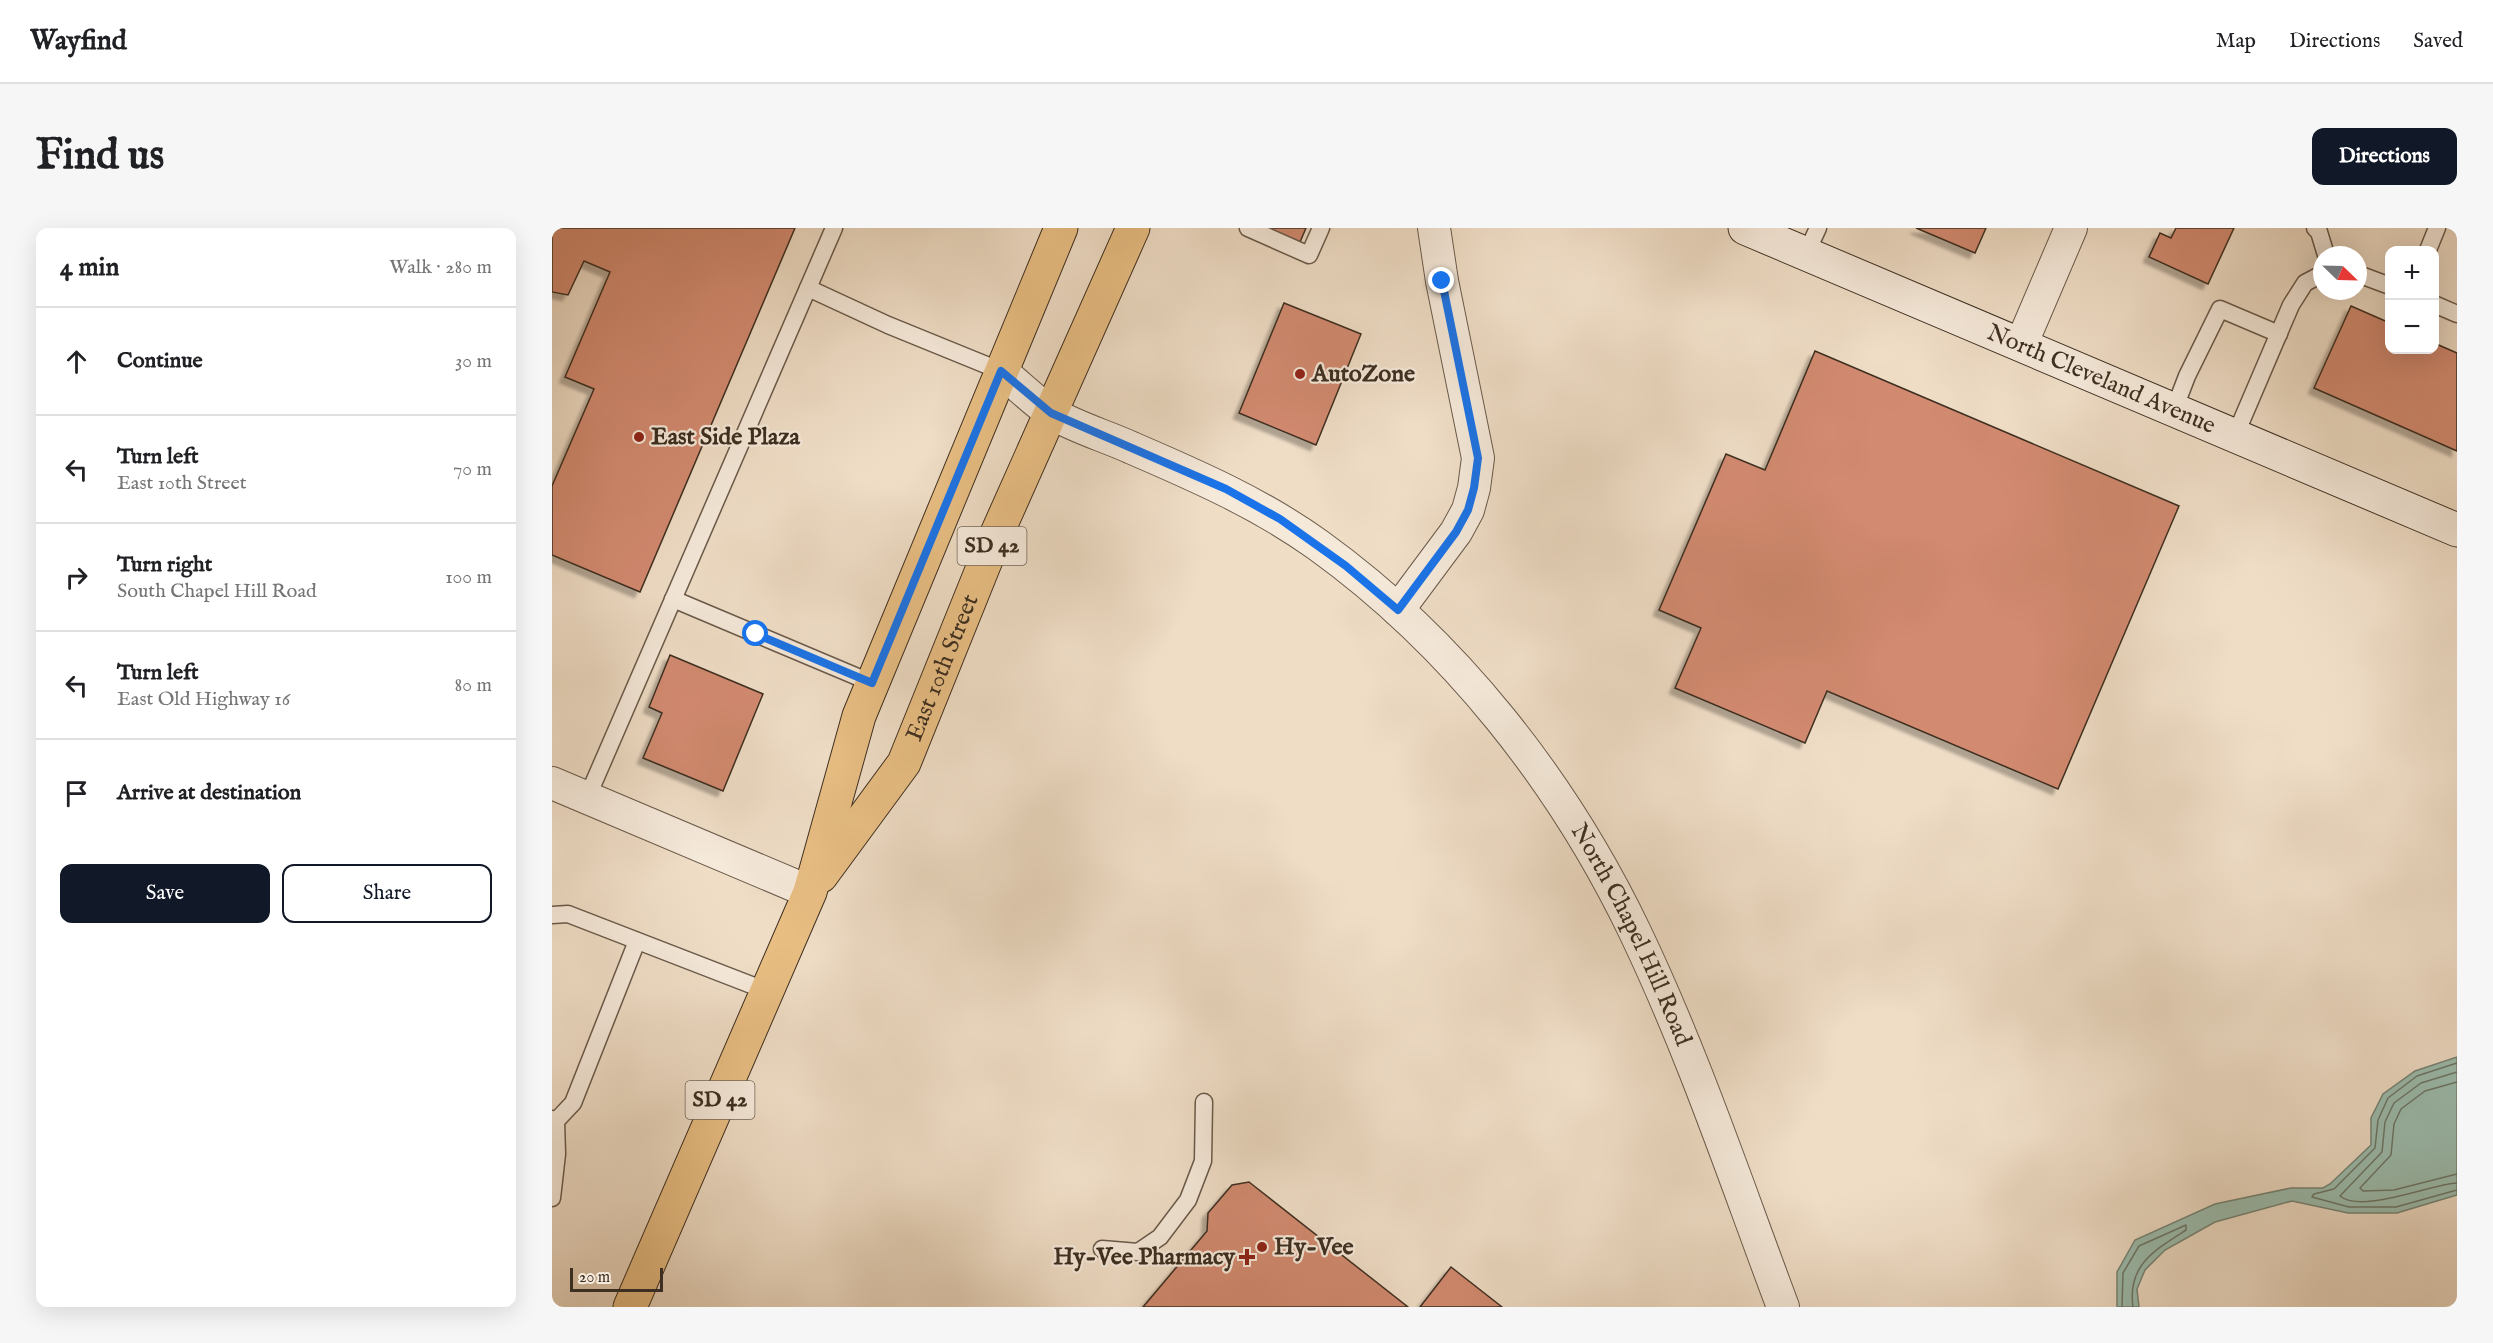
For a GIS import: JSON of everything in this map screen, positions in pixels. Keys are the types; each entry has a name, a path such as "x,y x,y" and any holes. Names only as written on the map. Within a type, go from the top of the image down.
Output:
{"main road":[{"name":"East 10th Street","path":"630,1307 810,892 859,716 1061,228"},
{"name":"East 10th Street","path":"810,892 904,763 994,540 1133,228"}],"street":[{"path":"1398,610 1456,532 1468,510 1478,458 1442,281 1434,228"},
{"name":"North Cleveland Avenue","path":"1745,228 1812,241 2021,345 2457,531"},
{"path":"2021,345 2071,228"},
{"name":"North Chapel Hill Road","path":"1001,371 1051,413 1184,470 1260,507 1319,545 1398,610 1449,659 1529,757 1582,838 1623,911 1675,1024 1783,1307"},
{"path":"552,783 810,892"}],"lane":[{"path":"587,798 834,228"},
{"path":"1248,228 1309,255 1321,228"},
{"path":"2315,228 2319,232 2323,246"},
{"path":"2430,246 2437,228"},
{"path":"2367,277 2385,284"},
{"path":"2235,436 2291,304 2305,283 2313,279"},
{"path":"808,288 888,325 1001,371"},
{"path":"2439,306 2457,314"},
{"path":"2174,410 2187,376 2220,309 2279,333"},
{"path":"673,599 872,683"},
{"path":"552,915 568,914 767,991"},
{"path":"552,1198 554,1120 573,1102 637,940"},
{"path":"1102,1249 1138,1252 1160,1237 1188,1200 1203,1161 1204,1102"}],"water":[{"path":"2457,1057 2457,1195 2397,1213 2348,1213 2292,1201 2215,1222 2165,1250 2145,1270 2137,1289 2139,1307 2117,1307 2117,1272 2135,1240 2215,1204 2291,1188 2323,1188 2371,1145 2371,1118 2383,1094 2415,1071"}],"building":[{"name":"East Side Plaza","path":"552,228 795,228 640,592 552,555 552,486 594,389 565,377 610,272 584,261 568,295 552,292"},
{"path":"1266,228 1306,228 1300,242"},
{"path":"1916,228 1986,228 1975,253"},
{"path":"2176,228 2234,228 2208,284 2149,257 2160,233 2171,238"},
{"name":"AutoZone","path":"1284,303 1361,334 1316,445 1239,413"},
{"path":"2351,306 2385,321 2385,354 2439,354 2439,345 2457,353 2457,451 2314,388"},
{"path":"1815,351 2179,506 2058,789 1827,691 1805,743 1675,688 1701,628 1659,610 1726,454 1765,470"},
{"path":"670,655 763,694 723,791 643,758 662,713 649,707"},
{"name":"Hy-Vee","path":"1249,1182 1408,1307 1143,1307 1207,1231 1208,1213 1232,1185"},
{"path":"1451,1267 1502,1307 1420,1307"}],"place":[{"name":"AutoZone","path":"1300,374"},
{"name":"East Side Plaza","path":"639,437"},
{"name":"Hy-Vee","path":"1262,1247"},
{"name":"Hy-Vee Pharmacy","path":"1247,1257"}],"route":[{"path":"756,634 872,683 928,542 1001,371 1051,413 1226,489 1280,519 1319,545 1398,610 1456,532 1468,510 1474,488 1478,458 1442,281"}]}
